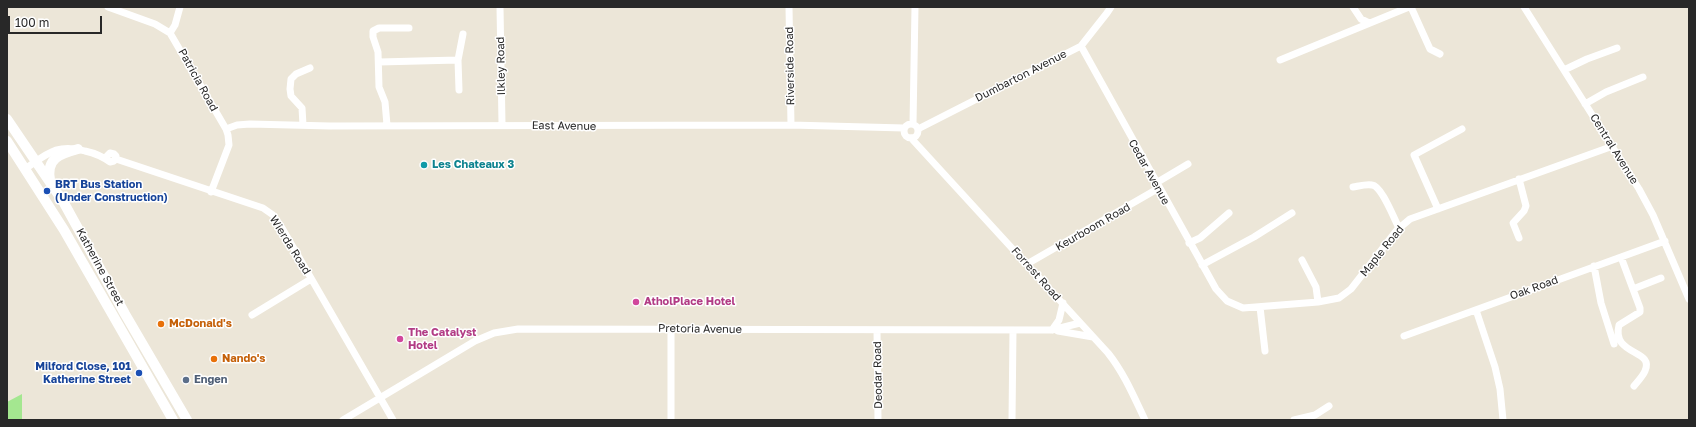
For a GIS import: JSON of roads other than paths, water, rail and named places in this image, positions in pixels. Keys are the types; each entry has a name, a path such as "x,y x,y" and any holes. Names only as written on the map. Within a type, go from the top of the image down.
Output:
{"main road":[{"name":"Katherine Street","path":"7,118 64,203 125,314 187,420"},
{"name":"Katherine Street","path":"7,141 87,271 173,420"},
{"path":"50,181 49,174 52,162 59,155 78,149"},
{"path":"87,271 101,284 178,420"}],"street":[{"path":"108,7 155,24 170,33 175,25 180,7"},
{"name":"Ilkley Road","path":"500,7 502,124"},
{"name":"Riverside Road","path":"789,7 791,125"},
{"path":"915,7 915,126 917,135 911,138 906,136 904,128 908,124 915,126"},
{"name":"Dumbarton Avenue","path":"915,126 1081,46 1111,7"},
{"path":"1353,7 1362,19 1369,23"},
{"path":"1280,60 1410,7 1430,49 1440,54"},
{"name":"Central Avenue","path":"1524,7 1639,189 1665,241 1689,299"},
{"path":"387,125 385,102 379,87 378,52 373,37 373,31 379,28 409,28"},
{"name":"Patricia Road","path":"170,33 228,135 229,145 211,192"},
{"path":"459,90 458,60 463,34"},
{"name":"Cedar Avenue","path":"1081,46 1157,186 1221,296"},
{"path":"1564,70 1616,48"},
{"path":"379,62 458,60"},
{"path":"303,125 302,108 291,96 291,79 296,74 310,68"},
{"path":"1585,104 1606,92 1643,77"},
{"name":"East Avenue","path":"226,130 242,124 502,124 666,126 791,125 904,128"},
{"path":"1438,209 1414,155 1462,129"},
{"name":"Forrest Road","path":"911,138 1063,303 1120,368 1144,420"},
{"name":"Maple Road","path":"1221,296 1243,308 1333,300 1347,293 1399,228 1410,219 1613,146"},
{"path":"25,170 37,161 57,150 66,147 78,149"},
{"name":"Wierda Road","path":"78,149 108,156 114,154 116,159 271,212 282,228 392,420"},
{"name":"Keurboom Road","path":"1027,264 1157,186 1188,164"},
{"path":"1519,179 1526,203 1524,211 1513,224 1519,238"},
{"path":"1353,187 1370,184 1377,187 1382,193 1399,228"},
{"path":"1190,243 1200,238 1229,212"},
{"path":"1202,265 1254,237 1292,214"},
{"name":"Oak Road","path":"1404,336 1665,241"},
{"path":"1622,257 1640,312 1619,325 1617,332 1618,338 1622,344 1646,360 1647,365 1645,372 1634,386"},
{"path":"1302,260 1316,288 1318,302"},
{"path":"1594,266 1601,303 1614,344"},
{"path":"1633,289 1661,278"},
{"path":"252,315 311,279"},
{"path":"1063,303 1059,320 1052,330 1093,338"},
{"path":"1260,307 1265,351"},
{"path":"1476,310 1495,368 1500,390 1503,420"},
{"name":"Pretoria Avenue","path":"343,420 475,341 494,332 518,329 1052,330 1080,322"},
{"path":"671,329 671,420"},
{"name":"Deodar Road","path":"877,330 878,420"},
{"path":"1012,420 1013,330"},
{"path":"1294,420 1315,415 1329,406"}],"place":[{"name":"Les Chateaux 3","path":"424,165"},
{"name":"BRT Bus Station (Under Construction)","path":"47,191"},
{"name":"AtholPlace Hotel","path":"636,302"},
{"name":"McDonald's","path":"161,324"},
{"name":"The Catalyst Hotel","path":"400,339"},
{"name":"Nando's","path":"214,359"},
{"name":"Milford Close, 101 Katherine Street","path":"139,373"},
{"name":"Engen","path":"186,380"}]}
